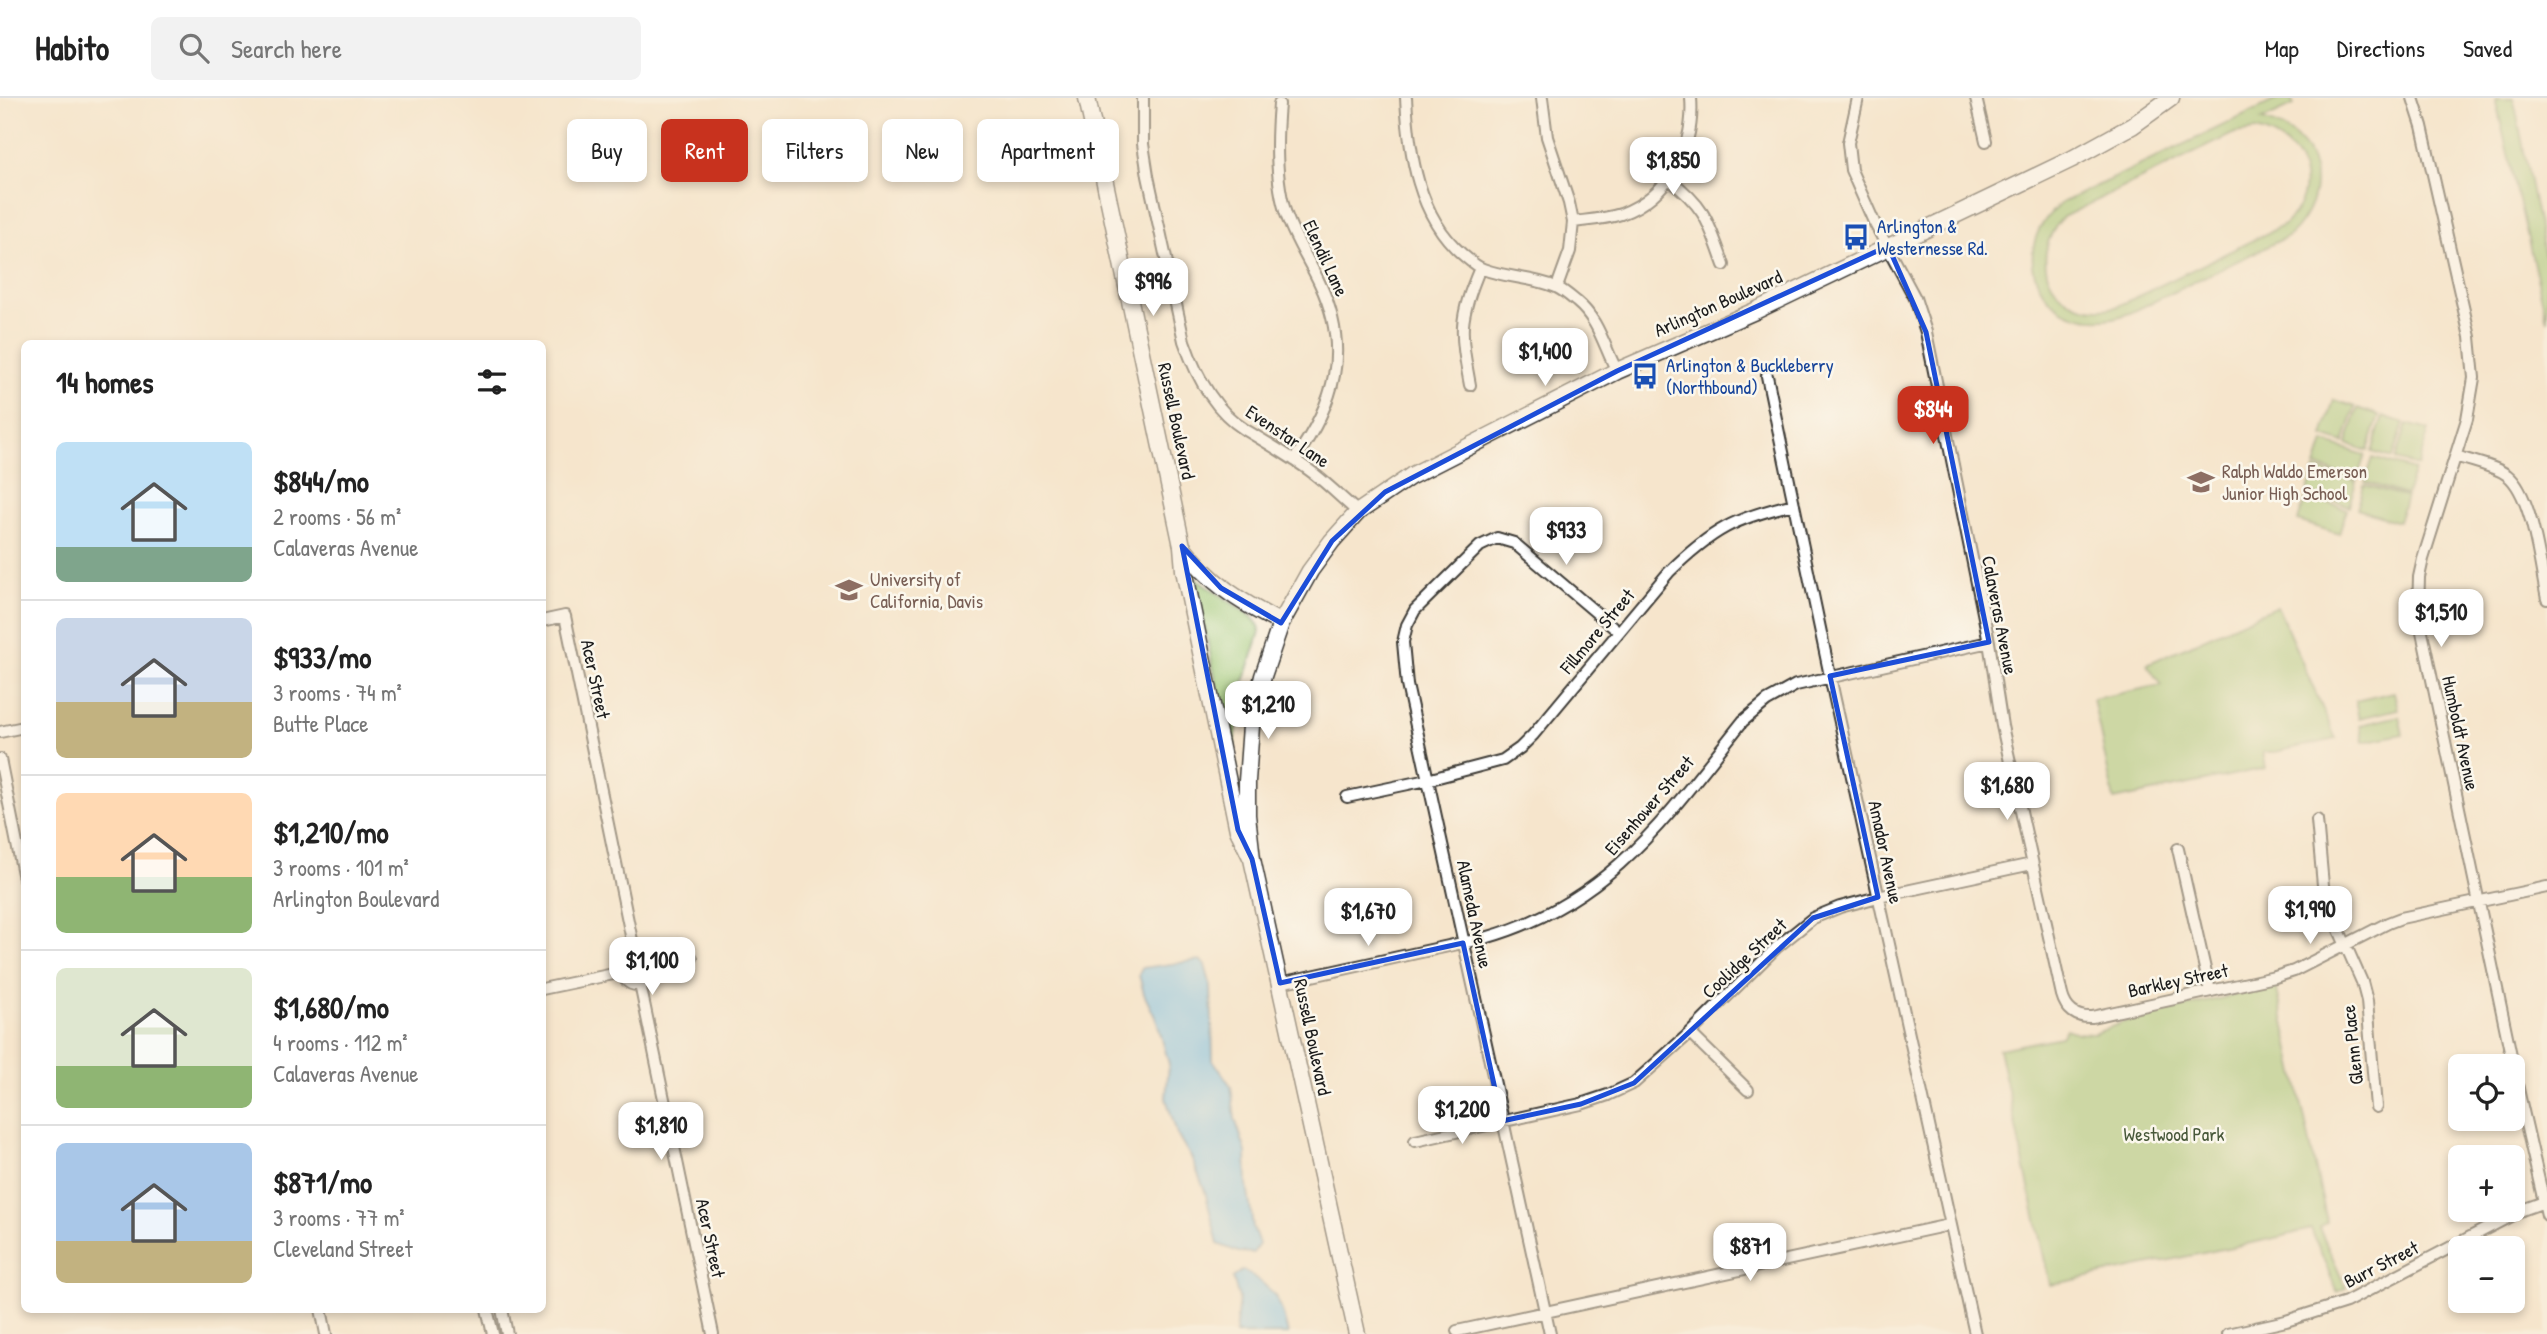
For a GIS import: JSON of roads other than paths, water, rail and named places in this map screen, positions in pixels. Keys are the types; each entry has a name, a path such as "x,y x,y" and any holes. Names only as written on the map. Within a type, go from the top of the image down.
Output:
{"main road":[{"name":"Russell Boulevard","path":"1087,98 1182,546 1184,570 1238,830 1252,859 1357,1334"},
{"name":"Arlington Boulevard","path":"1252,859 1247,815 1247,781 1251,726 1263,676 1281,622 1324,551 1358,512 1411,476 1617,371 1755,311 2095,148 2171,98"},
{"name":"Russell Boulevard","path":"1182,546 1198,567 1222,588 1281,622"}],"street":[{"name":"Evenstar Lane","path":"1143,98 1143,144 1148,176 1184,341 1191,361 1212,398 1224,412 1244,429 1323,481 1358,512"},
{"path":"1406,98 1410,137 1420,187 1429,212 1449,243 1480,268 1557,287 1579,304 1594,321 1617,371"},
{"path":"1542,98 1547,137 1573,222 1570,251 1557,287"},
{"path":"1573,222 1612,217 1632,209 1657,192 1680,159 1691,132 1691,98"},
{"name":"Calaveras Avenue","path":"1858,98 1848,143 1851,170 1857,188 1915,298 1926,332 1989,642 2002,726 2062,995"},
{"path":"1976,98 1986,141"},
{"name":"Humboldt Avenue","path":"2413,98 2422,125 2473,351 2473,392 2423,559 2419,577 2418,613 2547,1215"},
{"name":"Elendil Lane","path":"1279,104 1278,164 1284,208 1330,308 1336,341 1335,371 1330,397 1321,419 1294,460"},
{"path":"1669,178 1695,200 1706,215 1724,265"},
{"path":"1470,385 1461,331 1465,307 1480,268"},
{"name":"Amador Avenue","path":"1767,376 1949,1225 1975,1334"},
{"path":"2456,456 2496,469 2517,484 2527,505 2547,599"},
{"name":"Fillmore Street","path":"1347,796 1427,780 1503,760 1520,748 1669,572 1704,540 1721,528 1751,514 1794,504"},
{"name":"Alameda Avenue","path":"1550,1334 1427,780 1403,662 1403,642 1407,625 1415,610 1479,545 1497,538 1514,543 1619,632"},
{"name":"Acer Street","path":"546,620 565,616 635,955"},
{"name":"Eisenhower Street","path":"1280,983 1463,943 1508,932 1533,922 1602,881 1647,838 1757,707 1787,689 1830,676 1989,642"},
{"path":"0,732 21,728"},
{"path":"0,759 21,864"},
{"name":"Glenn Place","path":"2317,820 2324,896 2362,982 2367,1001 2376,1108"},
{"path":"2178,849 2210,991"},
{"name":"Coolidge Street","path":"1415,1141 1581,1104 1634,1083 1690,1033 1777,947 1813,918 1840,907 1878,897 2032,864"},
{"name":"Barkley Street","path":"2062,995 2070,1010 2088,1017 2210,991 2294,971 2401,918 2547,887"},
{"path":"635,955 648,958 652,966 651,976 640,984 631,983 623,972 624,963 635,955"},
{"path":"652,966 692,958"},
{"path":"546,988 623,972"},
{"name":"Acer Street","path":"640,984 713,1334"},
{"path":"1690,1033 1748,1090"},
{"name":"Burr Street","path":"2228,1334 2306,1316 2346,1301 2522,1210 2545,1202"},
{"path":"1457,1331 1949,1225"},
{"path":"322,1313 326,1334"},
{"path":"488,1313 493,1334"},
{"path":"503,1313 507,1334"}],"water":[{"path":"1200,960 1205,965 1211,987 1213,1060 1231,1086 1235,1119 1246,1152 1247,1185 1253,1227 1259,1244 1253,1253 1238,1252 1218,1244 1205,1191 1192,1159 1177,1134 1166,1098 1169,1064 1157,1021 1144,994 1139,975 1142,968"},
{"path":"1243,1270 1269,1289 1279,1303 1288,1334 1235,1334 1239,1298 1233,1278"}],"place":[{"name":"Arlington & Westernesse Rd.","path":"1856,237"},
{"name":"Arlington & Buckleberry (Northbound)","path":"1645,376"},
{"name":"Ralph Waldo Emerson Junior High School","path":"2201,482"},
{"name":"University of California, Davis","path":"849,590"}],"park label":[{"name":"Westwood Park","path":"2174,1134"}]}
